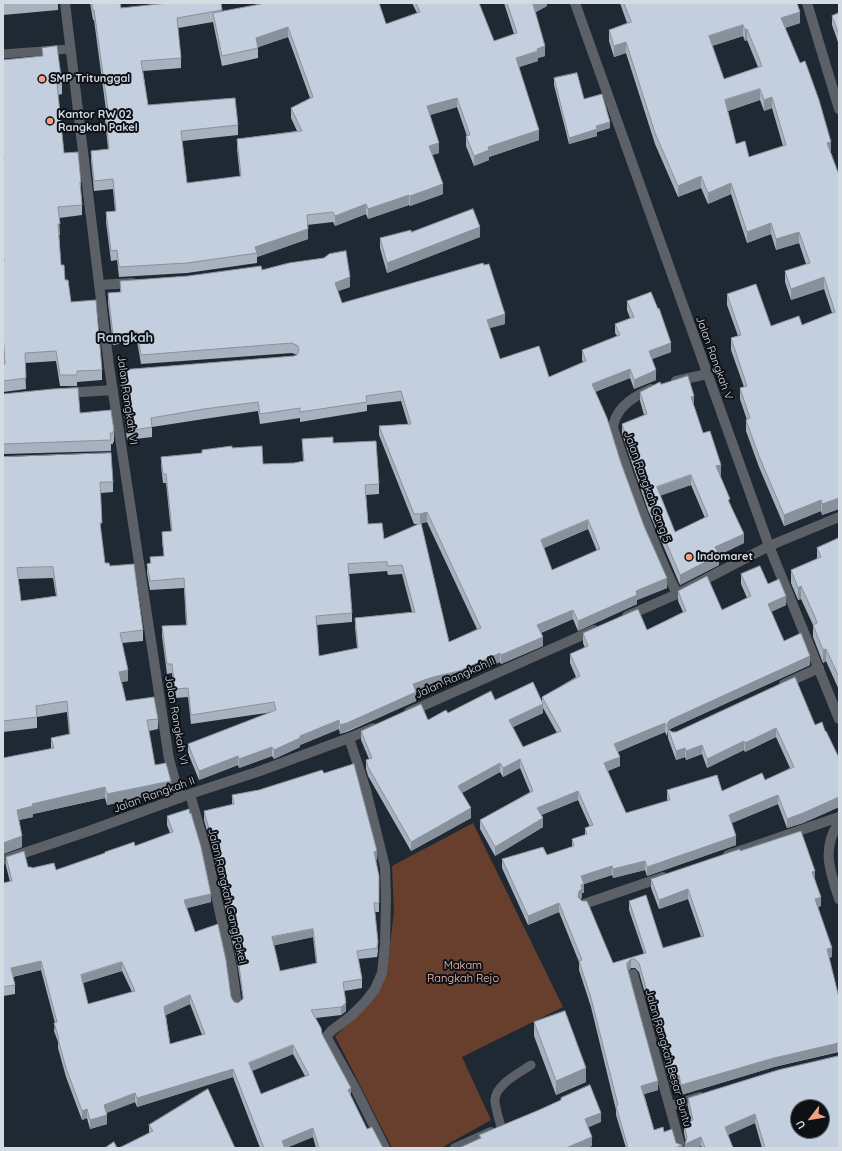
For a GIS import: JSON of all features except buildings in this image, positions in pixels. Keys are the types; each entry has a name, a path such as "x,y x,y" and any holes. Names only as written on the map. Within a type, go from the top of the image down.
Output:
{"street":[{"name":"Jalan Rangkah VI","path":"65,3 99,285 114,373 113,390 119,457 169,759 180,798"},
{"name":"Jalan Rangkah V","path":"575,3 769,546 839,719"},
{"path":"808,3 839,109"},
{"path":"99,285 143,282"},
{"name":"Jalan Rangkah Gang 5","path":"677,594 661,560 640,508 613,428 614,420 629,400 641,393 662,385 707,374"},
{"path":"57,393 113,390"},
{"path":"619,619 677,594 769,546 839,517"},
{"name":"Jalan Rangkah II","path":"400,716 604,626"},
{"path":"777,687 819,668"},
{"name":"Jalan Rangkah II","path":"3,860 260,771 349,738 386,722"},
{"path":"349,738 366,790 384,867 386,898 385,944 382,973 375,989 351,1016 331,1031 328,1036 328,1040 356,1090 385,1148"},
{"name":"Jalan Rangkah Gang Pakel","path":"190,794 207,854 232,968 237,1005"},
{"path":"719,858 839,817"},
{"path":"839,822 833,831 829,842 828,858 830,872 839,899"},
{"path":"584,904 674,874"},
{"name":"Jalan Rangkah Besar Buntu","path":"633,974 681,1148"},
{"path":"670,1106 708,1094"},
{"path":"455,1148 504,1126"}],"lane":[{"path":"3,54 70,49"},
{"path":"504,1126 494,1101 496,1094 500,1087 531,1065"}],"green space":[{"name":"Makam Rangkah Rejo","path":"473,823 563,1007 462,1057 491,1120 441,1148 392,1148 335,1036 368,1006 387,969 394,912 392,866"}],"place":[{"name":"SMP Tritunggal","path":"42,79"},
{"name":"Kantor RW 02 Rangkah Pakel","path":"50,121"},
{"name":"Indomaret","path":"689,557"}],"district":[{"name":"Rangkah","path":"125,338"}]}
